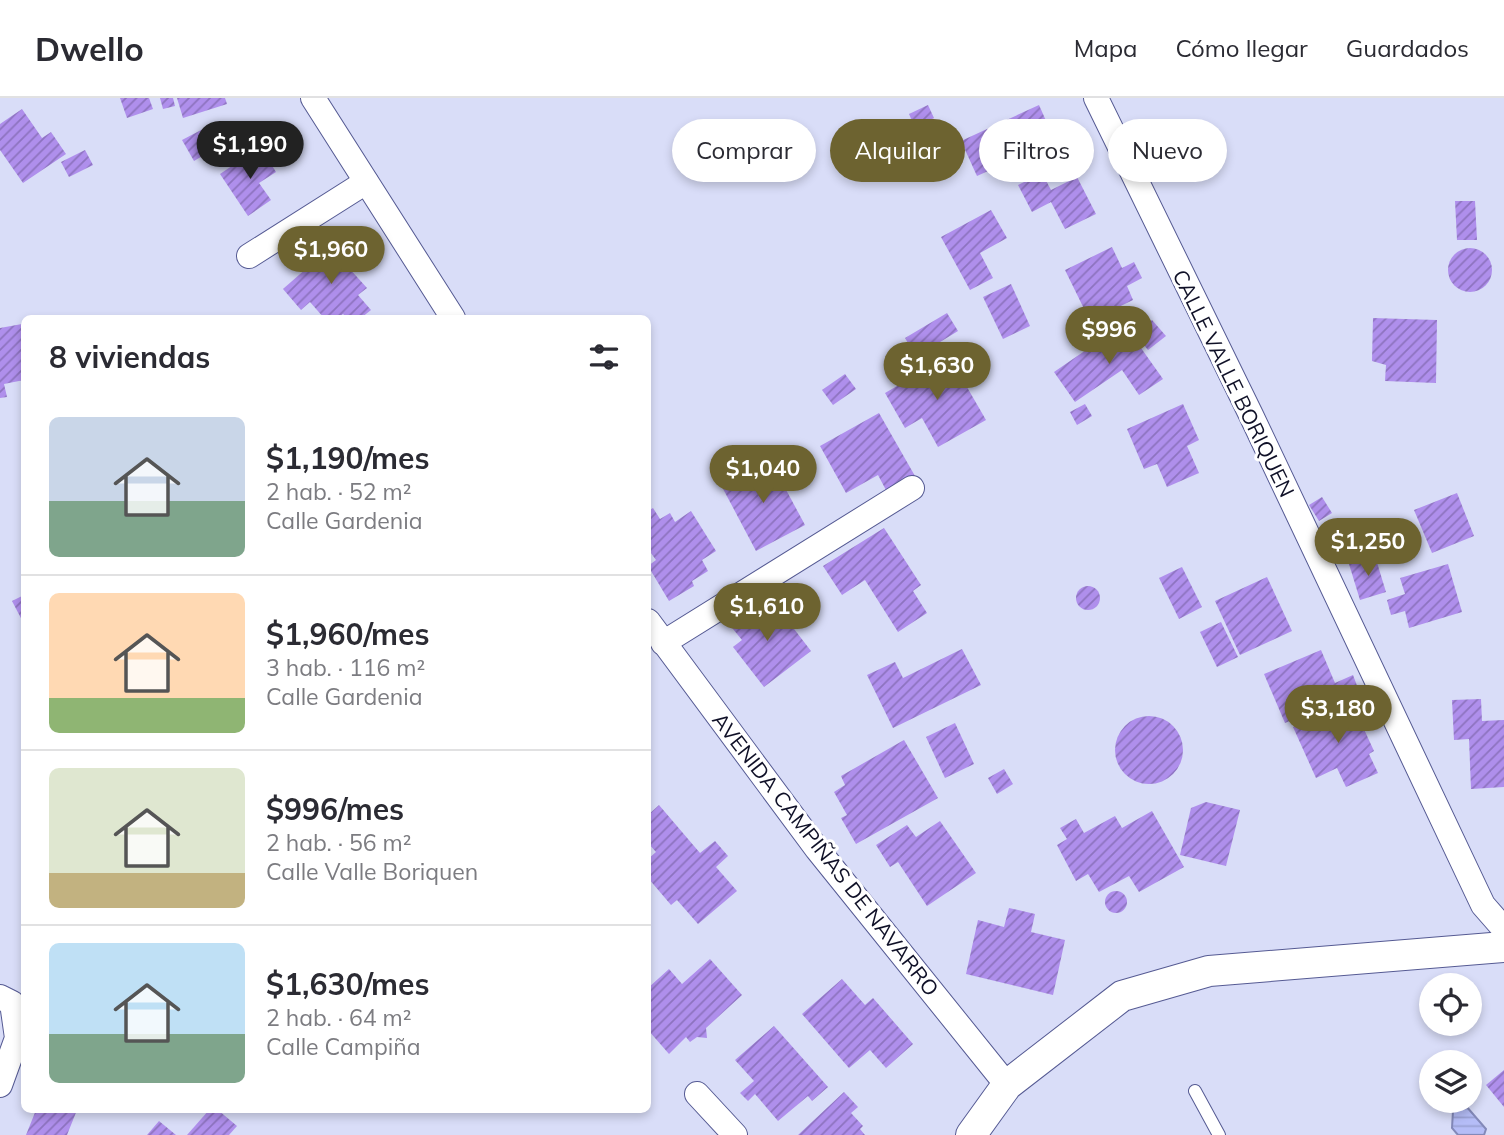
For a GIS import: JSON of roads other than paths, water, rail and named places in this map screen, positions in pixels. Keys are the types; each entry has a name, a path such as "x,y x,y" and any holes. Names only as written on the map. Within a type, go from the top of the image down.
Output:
{"street":[{"path":"313,98 451,315"},
{"name":"CALLE VALLE BORIQUEN","path":"1096,98 1251,415 1483,905 1504,929"},
{"path":"249,256 366,182"},
{"path":"663,643 912,488"},
{"name":"AVENIDA CAMPIÑAS DE NAVARRO","path":"651,625 817,849 1007,1085"},
{"path":"971,1135 1007,1085 1122,996 1209,971 1504,947"},
{"path":"0,997 12,1003 17,1038 0,1085"},
{"path":"697,1094 735,1135"}],"lane":[{"path":"1195,1091 1219,1135"}],"water":[{"path":"1453,1113 1472,1113 1486,1129 1484,1135 1458,1135 1452,1128"}]}
